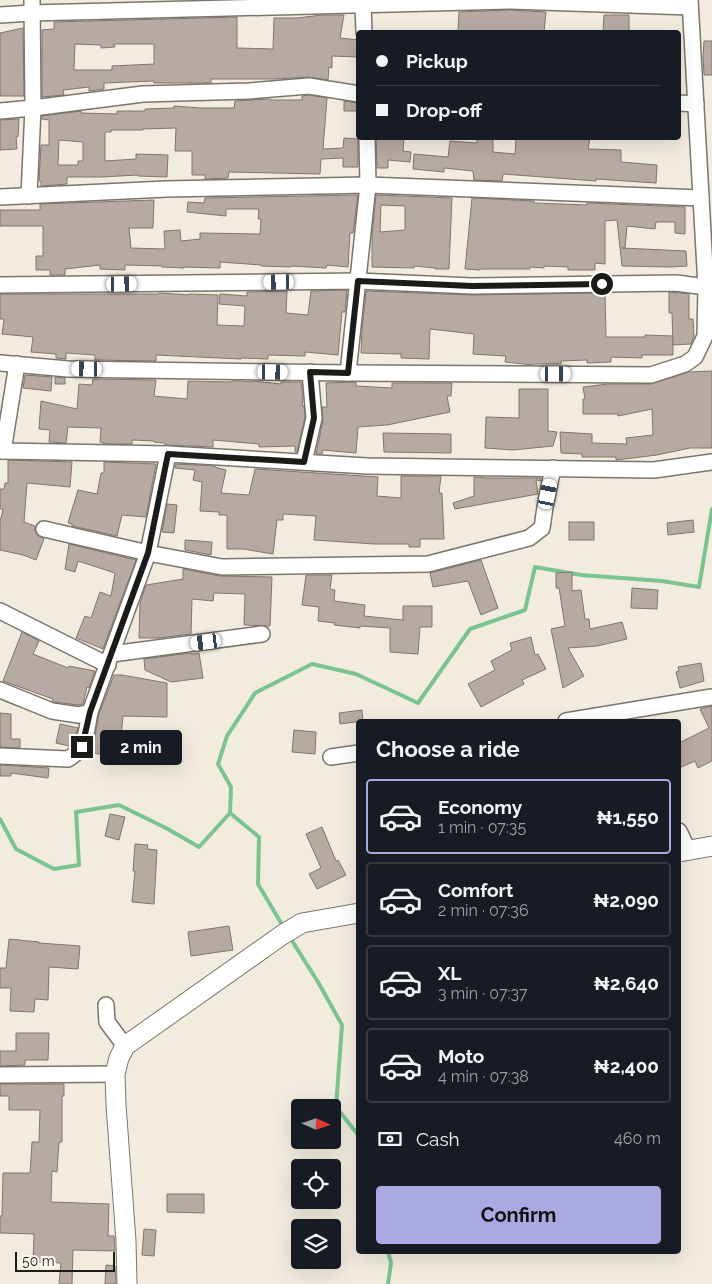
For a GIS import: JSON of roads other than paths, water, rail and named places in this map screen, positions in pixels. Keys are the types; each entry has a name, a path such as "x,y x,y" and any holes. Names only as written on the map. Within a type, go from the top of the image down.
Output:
{"street":[{"path":"0,15 31,6 363,5 510,1 690,4 701,198 709,289 705,336 695,357 685,364 651,375 68,369 0,363"},
{"path":"363,5 364,30"},
{"path":"29,196 33,108 31,6"},
{"path":"0,111 143,94 249,91 309,86 356,94"},
{"path":"681,103 696,104"},
{"path":"348,373 368,185 367,140"},
{"path":"0,197 166,189 368,185 701,198"},
{"path":"0,285 358,281 472,286 676,283 709,289"},
{"path":"17,364 2,450 168,454 367,466 654,470 712,462"},
{"path":"304,462 314,418 310,372"},
{"path":"0,756 68,760 82,747 90,712 148,553 168,454"},
{"path":"44,529 148,553 222,566 428,564 529,538 542,528 553,468"},
{"path":"0,611 110,659 262,634"},
{"path":"0,690 52,711 79,715 90,712"},
{"path":"598,719 614,718 712,697"},
{"path":"331,757 356,753"},
{"path":"683,851 712,846"},
{"path":"127,1284 115,1074 119,1058 125,1046 282,935 302,923 356,914"},
{"path":"106,1004 108,1022 125,1046"},
{"path":"0,1075 115,1074"}],"waterway":[{"path":"0,819 16,849 54,869 79,865 76,812 119,805 199,847 230,813 231,787 218,764 227,736 255,693 312,664 356,674 418,703 470,629 525,610 535,567 581,575 662,581 699,587 712,509"},
{"path":"230,813 259,837 258,884 284,928"},
{"path":"289,936 342,1025 336,1107 356,1132"},
{"path":"388,1284 391,1263 389,1254"}]}
